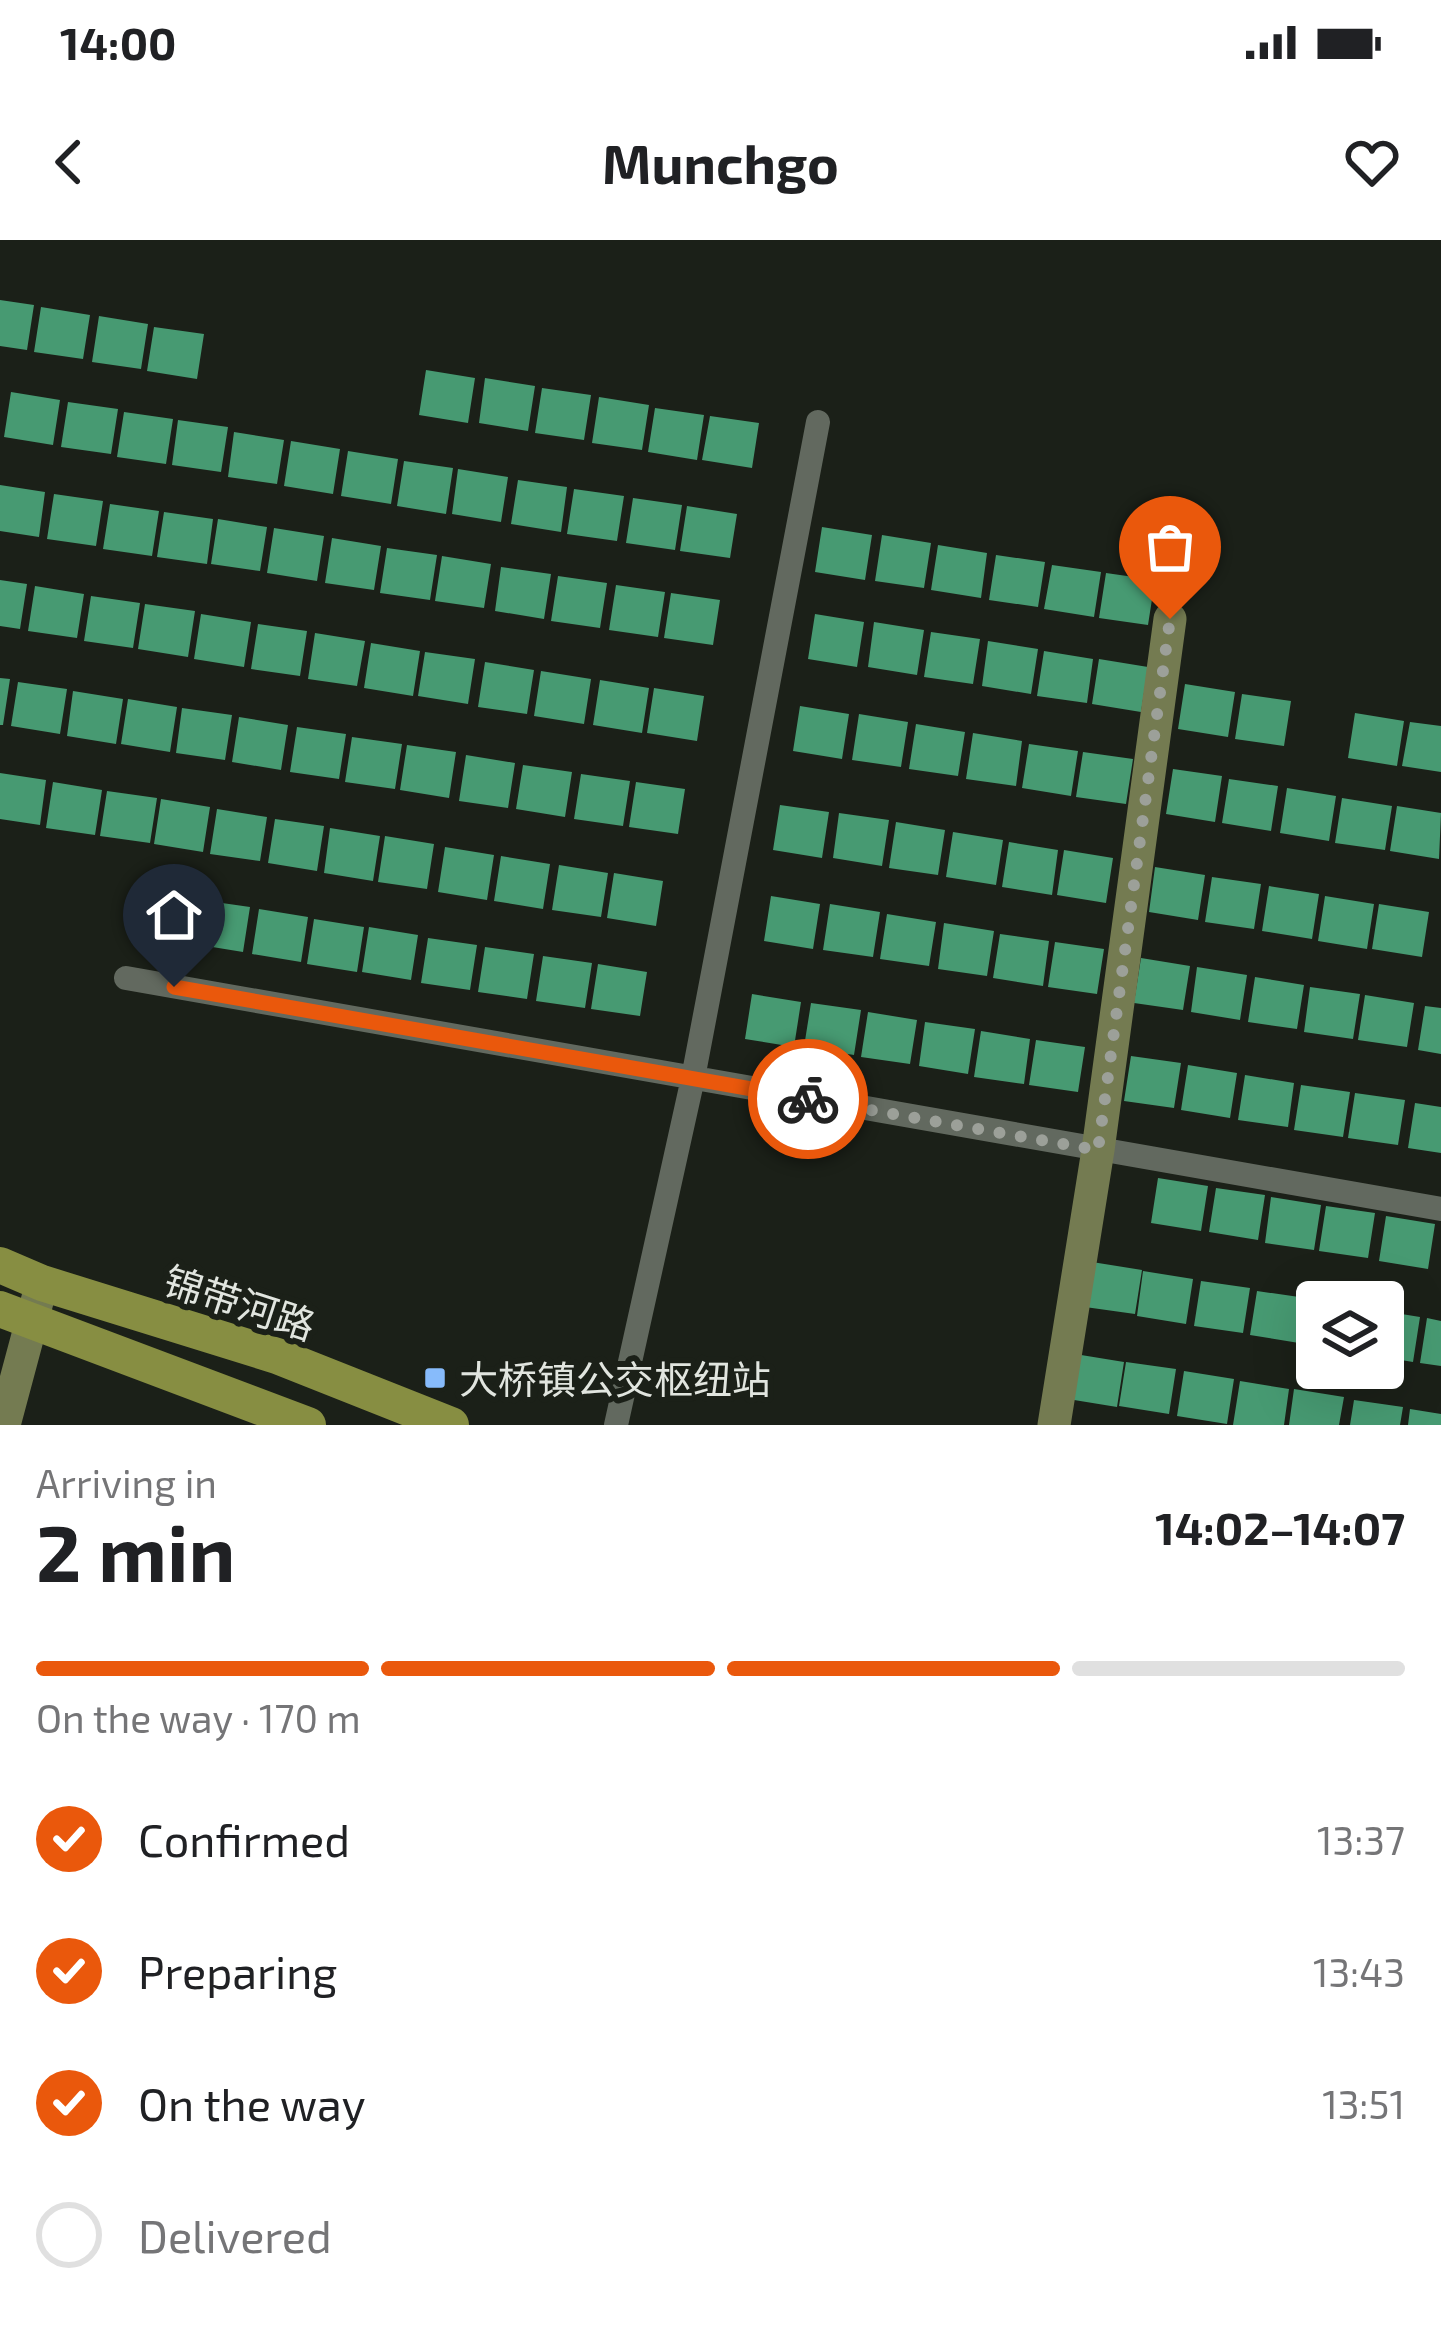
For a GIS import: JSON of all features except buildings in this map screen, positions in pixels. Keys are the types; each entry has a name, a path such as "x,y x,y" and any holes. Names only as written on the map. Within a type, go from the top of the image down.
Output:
{"main road":[{"name":"锦带河路","path":"0,1265 277,1356 451,1425"},
{"path":"15,1316 308,1425"}],"street":[{"path":"616,1425 693,1078 818,422"},
{"path":"1054,1425 1098,1150 1170,619"},
{"path":"126,978 1441,1209"},
{"path":"4,1425 15,1316 43,1282"}],"way so far":[{"path":"808,1099 1098,1150 1170,619"}],"place":[{"name":"大桥镇公交枢纽站","path":"435,1378"}],"route":[{"path":"174,987 808,1099"}]}
